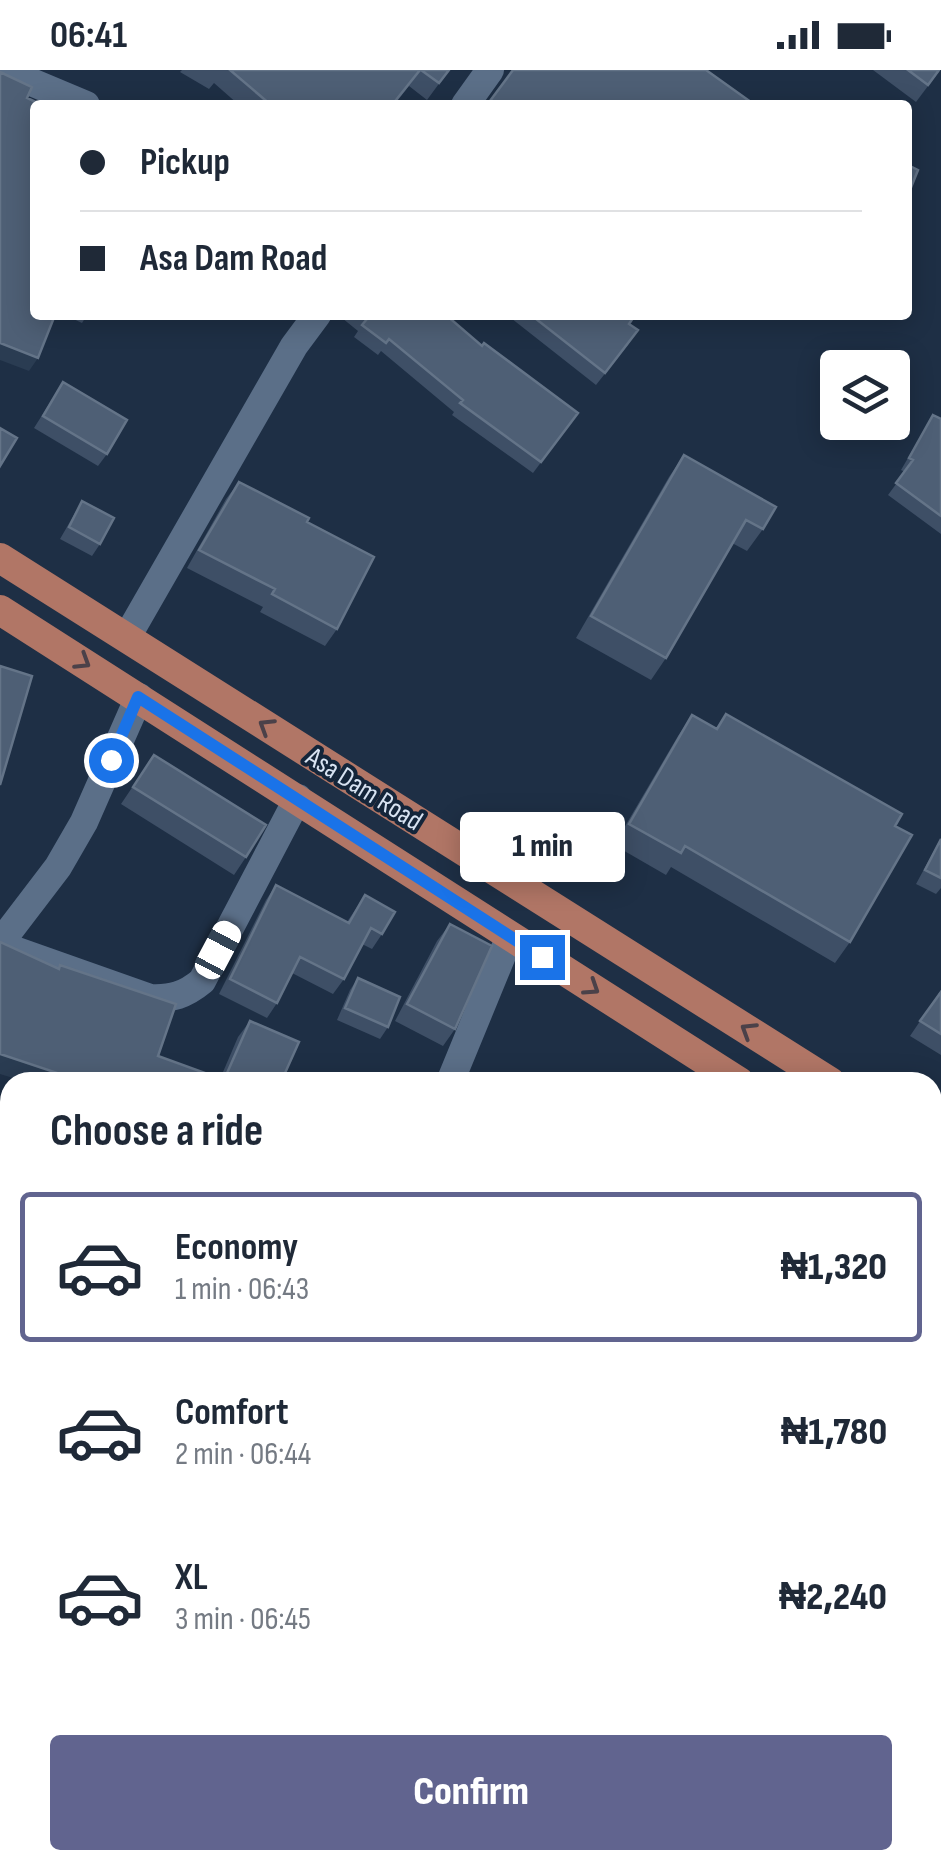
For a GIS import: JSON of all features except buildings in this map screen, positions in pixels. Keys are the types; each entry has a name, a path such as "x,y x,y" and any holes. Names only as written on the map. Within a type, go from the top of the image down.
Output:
{"main road":[{"name":"Asa Dam Road","path":"0,558 814,1072"},
{"name":"Asa Dam Road","path":"0,610 723,1072"}],"street":[{"path":"3,70 74,100"},
{"path":"469,100 490,70"},
{"path":"127,637 294,346 313,320"},
{"path":"138,697 84,822 58,867 0,944 150,998 186,994 202,981 298,798"},
{"path":"454,1072 510,936"}],"route":[{"path":"111,760 138,697 542,957"}]}
